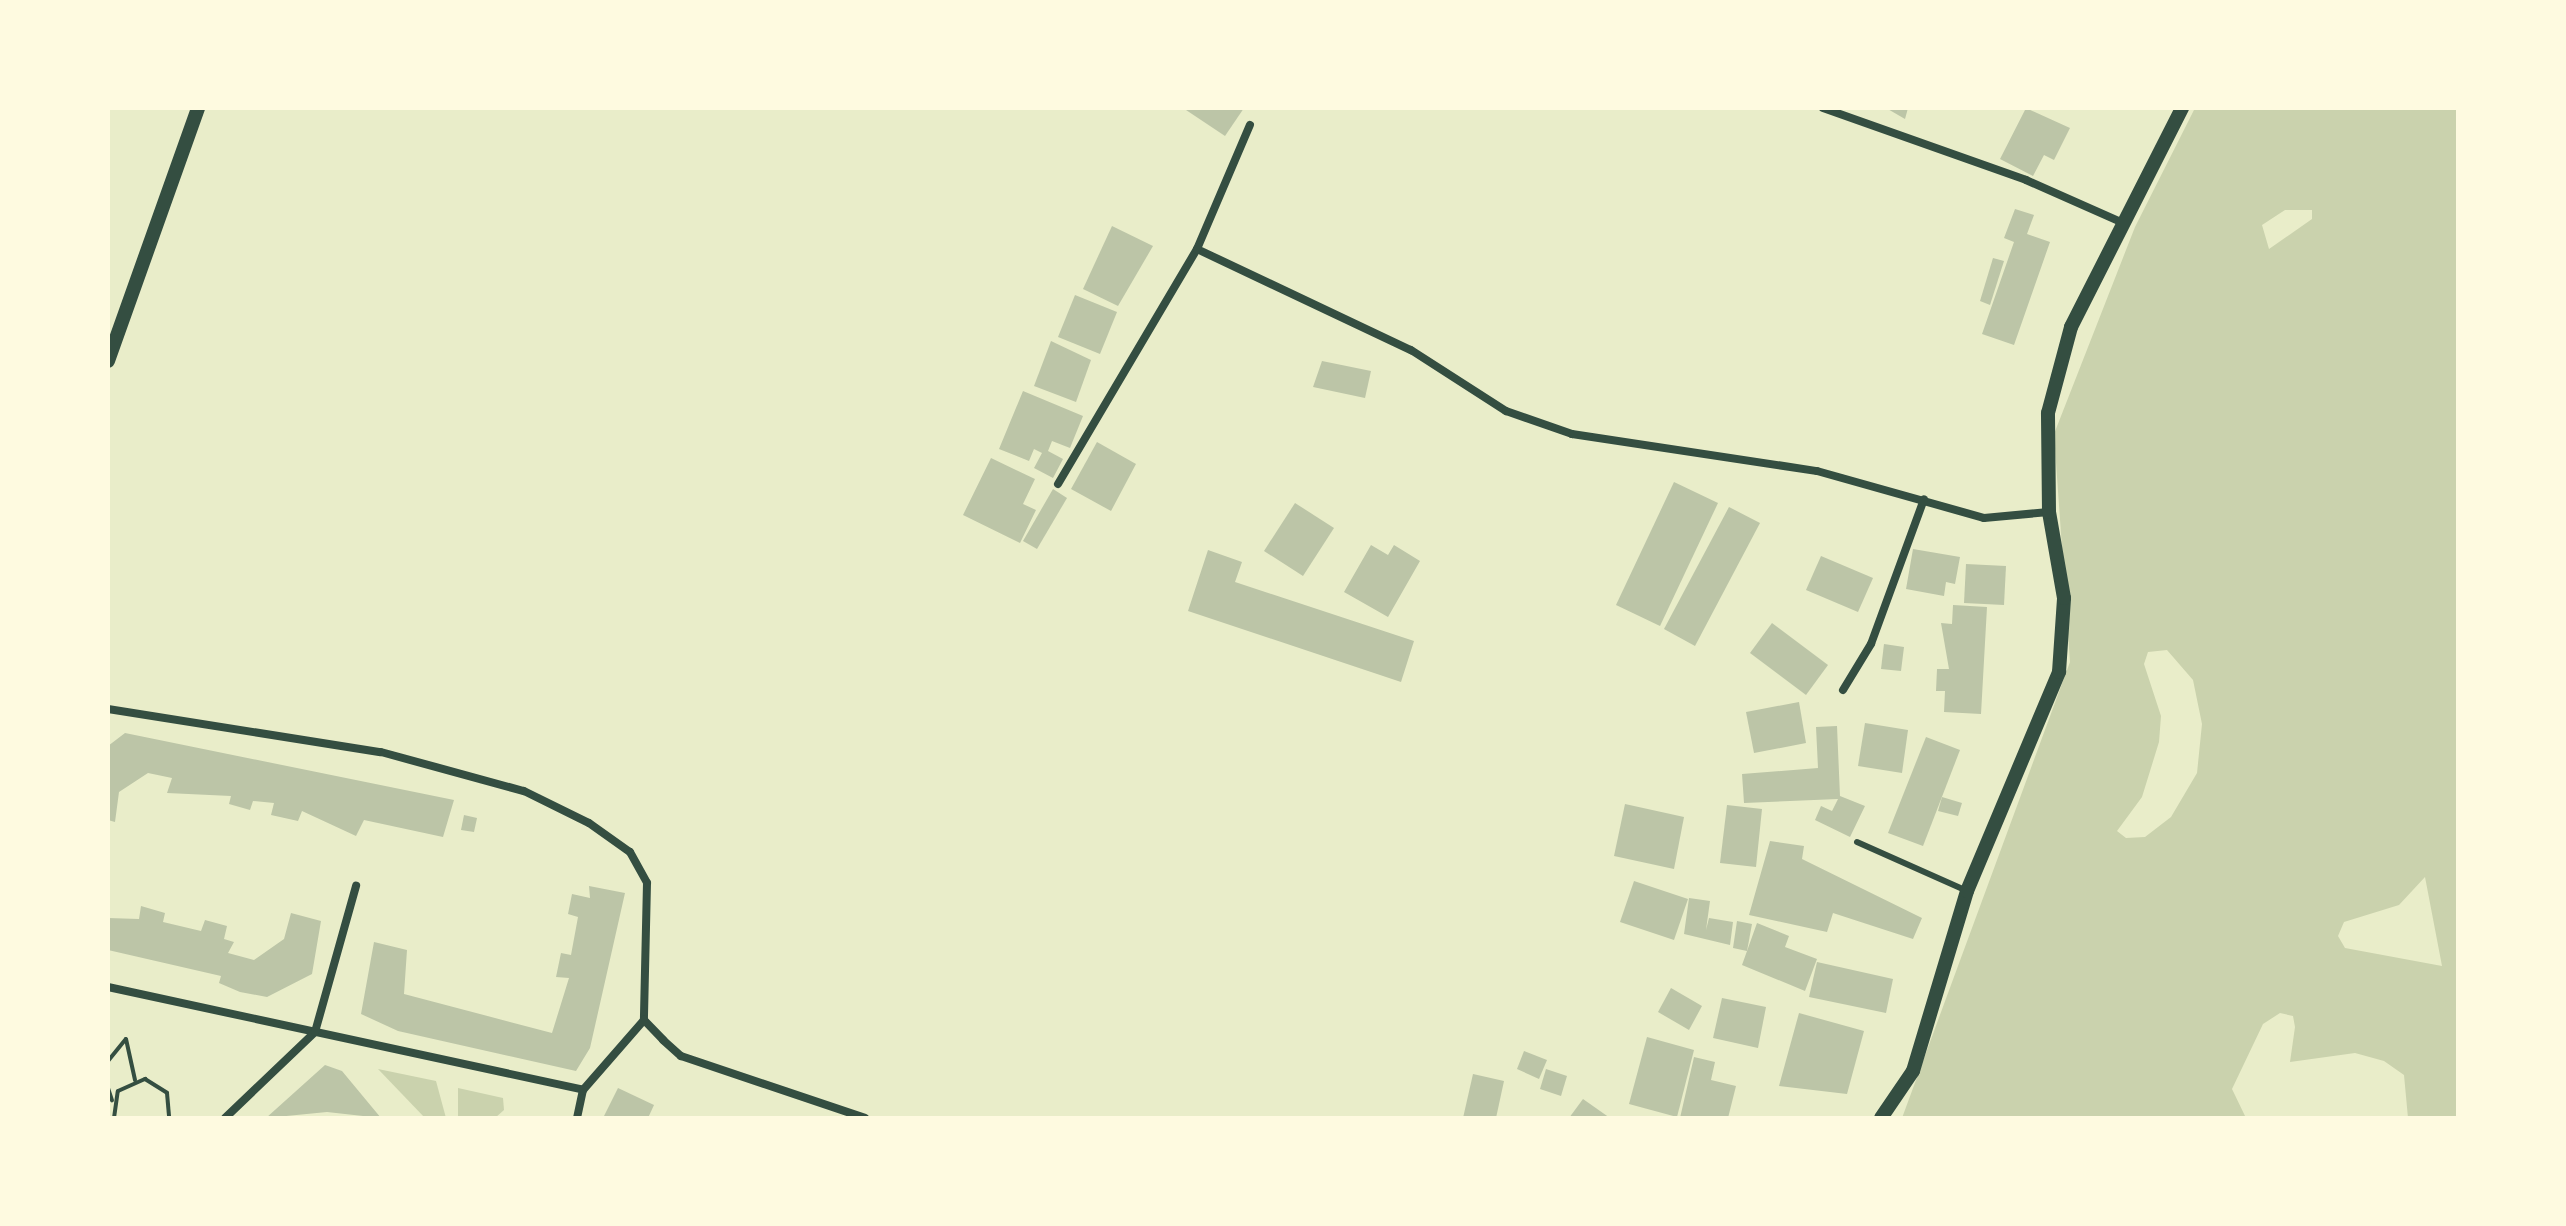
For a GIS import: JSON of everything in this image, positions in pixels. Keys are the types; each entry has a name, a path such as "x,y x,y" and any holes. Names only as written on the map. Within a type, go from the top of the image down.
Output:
{"street":[{"path":"108,361 198,108"},
{"path":"1823,108 2026,180 2123,223"},
{"path":"1881,1118 1913,1071 1967,891 2059,672 2064,598 2049,512 2048,413 2071,327 2182,108"},
{"path":"1058,484 1197,249 1250,125"},
{"path":"1197,249 1411,350 1506,411 1572,434 1817,471 1984,518 2049,512"},
{"path":"1843,690 1871,644 1924,499"},
{"path":"108,709 381,752 524,791 589,823 630,852 647,883 644,1020 583,1090 577,1118"},
{"path":"225,1118 315,1032 356,886"},
{"path":"108,987 583,1090"},
{"path":"644,1020 681,1056 865,1118"}],"lane":[{"path":"1857,842 1967,891"}],"path":[{"path":"108,1061 126,1039 135,1080"},
{"path":"111,1118 118,1091 135,1080"},
{"path":"135,1080 167,1093 169,1118"},
{"path":"108,1088 112,1106"}],"green space":[{"path":"2195,108 2458,108 2458,1118 2408,1118 2404,1075 2384,1061 2355,1053 2290,1062 2295,1027 2293,1016 2280,1013 2263,1024 2232,1089 2246,1118 1902,1118 2070,662 2054,434 2135,227","holes":["2285,210 2312,210 2312,219 2269,249 2262,225","2167,650 2193,680 2202,724 2197,773 2171,817 2145,837 2126,838 2117,831 2142,797 2159,742 2161,716 2144,664 2148,652","2425,877 2442,966 2345,948 2338,936 2344,922 2399,905"]},
{"path":"378,1069 436,1081 446,1118 425,1118"},
{"path":"458,1088 503,1098 504,1110 495,1118 458,1118"}],"building":[{"path":"1183,108 1244,108 1225,136"},
{"path":"1886,108 1908,108 1905,119"},
{"path":"2026,108 2070,128 2054,160 2044,155 2033,176 2000,159"},
{"path":"2015,209 2034,215 2027,234 2050,242 2014,345 1982,334 2014,242 2004,238"},
{"path":"1112,226 1153,246 1118,306 1083,289"},
{"path":"1993,258 2004,261 1990,305 1980,301"},
{"path":"1075,295 1117,312 1100,354 1058,337"},
{"path":"1051,341 1091,360 1076,402 1034,386"},
{"path":"1322,361 1371,371 1365,398 1313,387"},
{"path":"1023,391 1083,416 1070,448 1052,441 1048,451 1063,459 1053,478 1034,468 1042,453 1034,449 1029,461 999,449"},
{"path":"1097,442 1136,464 1111,511 1071,489"},
{"path":"991,458 1035,479 1023,504 1036,510 1020,543 963,515"},
{"path":"1674,482 1718,503 1660,626 1616,605"},
{"path":"1053,489 1067,498 1037,549 1023,541"},
{"path":"1295,503 1334,528 1303,576 1264,551"},
{"path":"1729,507 1760,523 1695,646 1664,629"},
{"path":"1371,545 1388,555 1394,545 1420,561 1388,617 1344,592"},
{"path":"1913,549 1960,557 1955,584 1946,582 1944,596 1906,589"},
{"path":"1208,550 1242,562 1235,582 1414,641 1401,682 1188,611"},
{"path":"1821,556 1873,578 1858,612 1806,590"},
{"path":"1966,564 2006,566 2004,605 1964,603"},
{"path":"1953,605 1987,607 1981,714 1944,712 1945,691 1936,691 1937,669 1949,669 1941,623 1952,624"},
{"path":"1772,623 1828,665 1806,695 1750,653"},
{"path":"1884,644 1904,647 1901,671 1881,669"},
{"path":"1799,702 1806,743 1754,753 1746,712"},
{"path":"1865,723 1908,730 1902,773 1858,766"},
{"path":"1837,726 1840,796 1865,806 1850,837 1815,820 1821,806 1832,811 1838,799 1744,803 1742,774 1818,768 1816,727"},
{"path":"125,733 454,800 443,837 364,820 356,836 302,811 298,821 271,815 274,803 253,801 250,810 229,804 231,796 167,793 172,778 148,773 119,792 115,822 108,820 108,746"},
{"path":"1926,737 1960,750 1923,846 1888,833"},
{"path":"1942,797 1962,803 1958,816 1938,811"},
{"path":"1625,804 1684,817 1674,869 1614,856"},
{"path":"1727,805 1762,809 1756,867 1720,863"},
{"path":"464,815 477,818 474,832 461,830"},
{"path":"1770,841 1804,846 1802,859 1922,918 1913,939 1833,913 1827,932 1749,915"},
{"path":"1634,881 1688,899 1674,940 1620,922"},
{"path":"589,886 625,893 590,1048 576,1071 398,1031 361,1014 374,942 407,950 404,994 552,1033 569,978 556,977 561,953 571,955 578,917 568,914 572,894 590,898"},
{"path":"1689,898 1710,901 1706,930 1709,918 1733,922 1730,945 1684,934"},
{"path":"141,906 165,913 163,922 201,931 205,920 227,926 224,939 234,942 228,953 254,960 284,939 291,913 321,921 312,974 267,997 240,992 219,983 221,976 108,950 108,918 139,919"},
{"path":"1737,921 1752,924 1747,951 1733,948"},
{"path":"1757,923 1789,936 1785,947 1817,959 1805,991 1742,965"},
{"path":"1817,962 1893,979 1886,1013 1809,997"},
{"path":"1671,988 1702,1006 1689,1030 1658,1012"},
{"path":"1722,998 1766,1007 1758,1048 1713,1038"},
{"path":"1799,1013 1864,1031 1847,1094 1779,1086"},
{"path":"1647,1037 1694,1050 1677,1117 1629,1104"},
{"path":"1524,1051 1547,1060 1539,1079 1517,1069"},
{"path":"1694,1057 1715,1062 1711,1080 1736,1086 1728,1118 1680,1118"},
{"path":"325,1065 342,1071 381,1118 327,1112 266,1118"},
{"path":"1546,1069 1567,1076 1561,1096 1540,1089"},
{"path":"1473,1074 1504,1081 1496,1118 1463,1118"},
{"path":"618,1088 654,1105 648,1118 603,1118"},
{"path":"1583,1099 1610,1118 1569,1118"}]}
